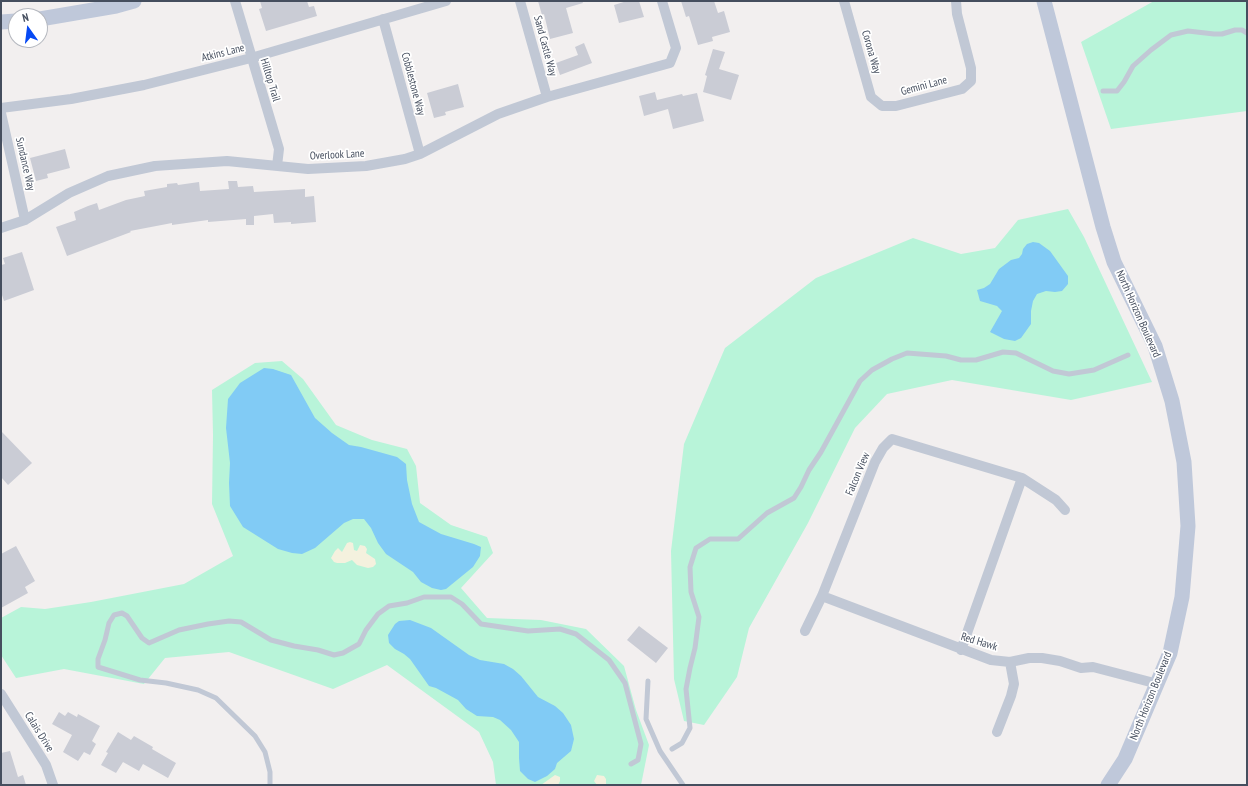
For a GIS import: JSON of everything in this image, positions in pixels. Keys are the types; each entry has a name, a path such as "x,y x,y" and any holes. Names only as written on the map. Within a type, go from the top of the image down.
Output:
{"street":[{"path":"48,18 116,6 134,1"},
{"name":"Hilltop Trail","path":"235,1 278,149 277,166"},
{"name":"Atkins Lane","path":"1,108 71,99 144,85 251,58 446,1"},
{"name":"Sand Castle Way","path":"520,1 547,97"},
{"name":"Overlook Lane","path":"1,228 25,220 70,193 108,176 155,166 227,161 308,169 366,166 404,159 420,154 498,114 547,97 670,63 676,48 662,1"},
{"name":"Corona Way","path":"844,1 871,97 882,106"},
{"name":"Gemini Lane","path":"882,106 896,106 962,89 970,81 971,68 957,14 956,1"},
{"name":"North Horizon Boulevard","path":"1044,1 1103,227 1114,262 1155,346 1172,401 1184,462 1188,526 1182,597 1170,653 1125,759 1108,785"},
{"name":"Cobblestone Way","path":"383,19 420,154"},
{"name":"Sundance Way","path":"1,113 25,220"},
{"name":"Falcon View","path":"805,631 822,596 876,462 883,448 892,439 1022,478 1056,500 1065,510"},
{"path":"960,650 1022,478"},
{"name":"Red Hawk","path":"822,596 960,650 991,660 1010,662 1029,658 1060,661 1081,668 1093,667 1158,684"},
{"path":"997,732 1014,684 1010,662"},
{"name":"Calais Drive","path":"1,694 46,765 54,785"}],"lane":[{"path":"1103,91 1117,91 1133,66 1151,50 1172,35 1188,31 1222,34 1235,30 1242,30 1247,33"},
{"path":"672,749 682,743 690,728 686,689 695,648 699,617 691,592 690,568 696,548 710,539 738,539 767,513 794,498 801,487 808,470 821,452 860,381 872,370 907,353 946,356 961,360 976,360 1003,352 1016,353 1053,371 1069,374 1094,370 1128,355"},
{"path":"270,785 270,772 265,752 255,736 216,698 198,690 166,683 140,680 98,667 98,659 109,623 114,615 122,613 127,616 142,638 149,643 179,630 229,621 241,622 270,640 318,650 334,655 343,653 359,644 366,630 378,614 389,606 407,603 424,597 452,597 462,604 481,624 528,631 560,629 576,634 609,660 625,684 641,744 638,760 631,764"},
{"path":"648,681 646,719 660,751 683,785"}],"green space":[{"path":"1154,1 1247,1 1247,111 1111,129 1081,42"},
{"path":"1068,209 1084,237 1152,382 1071,400 952,380 887,394 855,428 808,523 749,628 737,677 704,725 684,721 674,679 671,551 684,444 725,348 816,278 913,238 961,254 995,248 1018,220"},
{"path":"282,361 303,379 336,425 372,440 407,449 416,466 420,503 451,525 487,537 493,553 461,588 487,618 541,620 586,629 624,666 636,710 649,745 641,785 496,785 493,762 479,732 387,665 333,689 229,652 165,658 144,684 64,669 16,678 1,655 1,618 21,607 45,609 91,602 184,584 233,556 212,504 212,390 255,363"}],"sand":[{"path":"347,543 353,543 354,550 357,551 360,545 365,546 367,549 366,553 375,559 376,564 373,567 368,568 357,565 352,560 345,563 334,562 331,558 335,551 338,548 342,552"},
{"path":"555,775 560,777 558,785 541,785"},
{"path":"597,775 604,776 606,779 606,784 597,785 594,781"}],"water":[{"path":"1033,242 1039,243 1050,251 1068,276 1068,284 1062,291 1046,291 1037,294 1033,301 1031,311 1031,324 1021,338 1015,341 1004,339 990,332 1002,311 997,306 980,301 977,290 990,284 999,269 1011,260 1019,258 1027,244"},
{"path":"264,368 273,369 291,375 315,418 349,445 397,457 406,464 407,480 412,504 419,522 441,534 481,547 480,556 473,567 446,589 441,590 432,588 421,582 413,572 386,554 364,519 353,519 344,523 315,548 302,554 278,549 243,527 230,506 230,463 226,428 228,399 240,383"},
{"path":"410,620 431,628 469,655 480,660 504,664 513,669 521,676 538,697 555,706 563,713 571,725 574,739 571,751 557,763 555,769 547,776 535,782 528,779 520,771 519,742 511,730 500,720 493,717 477,716 466,709 458,700 436,688 429,686 410,659 389,643 388,635 395,624 399,621"}],"building":[{"path":"260,1 307,1 309,7 314,6 317,16 266,31 259,9 262,8"},
{"path":"538,1 582,1 583,3 566,8 573,33 550,39 544,14 542,15"},
{"path":"627,1 639,1 644,17 619,23 614,5"},
{"path":"681,1 714,1 718,13 724,11 730,32 712,37 713,41 698,45 689,16 686,17"},
{"path":"584,43 592,63 560,75 556,63 578,55 575,47"},
{"path":"713,49 725,52 719,69 739,75 731,100 703,92 707,76 705,75"},
{"path":"458,84 464,107 445,112 446,115 434,118 427,93"},
{"path":"655,92 657,100 682,94 683,96 697,93 704,121 673,129 668,109 644,116 639,96"},
{"path":"65,149 70,168 47,174 48,178 36,181 30,158"},
{"path":"228,181 237,181 238,187 253,186 254,192 305,189 305,197 314,196 316,222 291,224 291,222 274,223 273,214 254,216 254,225 246,225 246,219 208,222 208,220 172,225 172,223 130,231 131,232 67,256 56,227 76,220 74,212 88,206 97,203 99,210 126,200 145,196 144,191 167,187 167,184 177,183 178,185 199,182 200,191 229,189"},
{"path":"22,252 34,290 4,301 1,292 1,265 5,264 3,258"},
{"path":"1,431 32,463 8,485 1,477"},
{"path":"16,546 35,581 25,587 28,593 1,608 1,554"},
{"path":"639,626 668,648 656,663 627,640"},
{"path":"59,712 65,716 68,712 77,717 78,714 100,726 92,741 96,744 90,755 84,752 78,761 63,752 72,735 52,724"},
{"path":"118,732 131,740 134,736 153,747 152,749 176,763 168,778 143,764 139,771 123,762 116,773 101,765 108,753 106,752"},
{"path":"10,751 18,777 23,775 26,785 1,785 1,753"}]}
